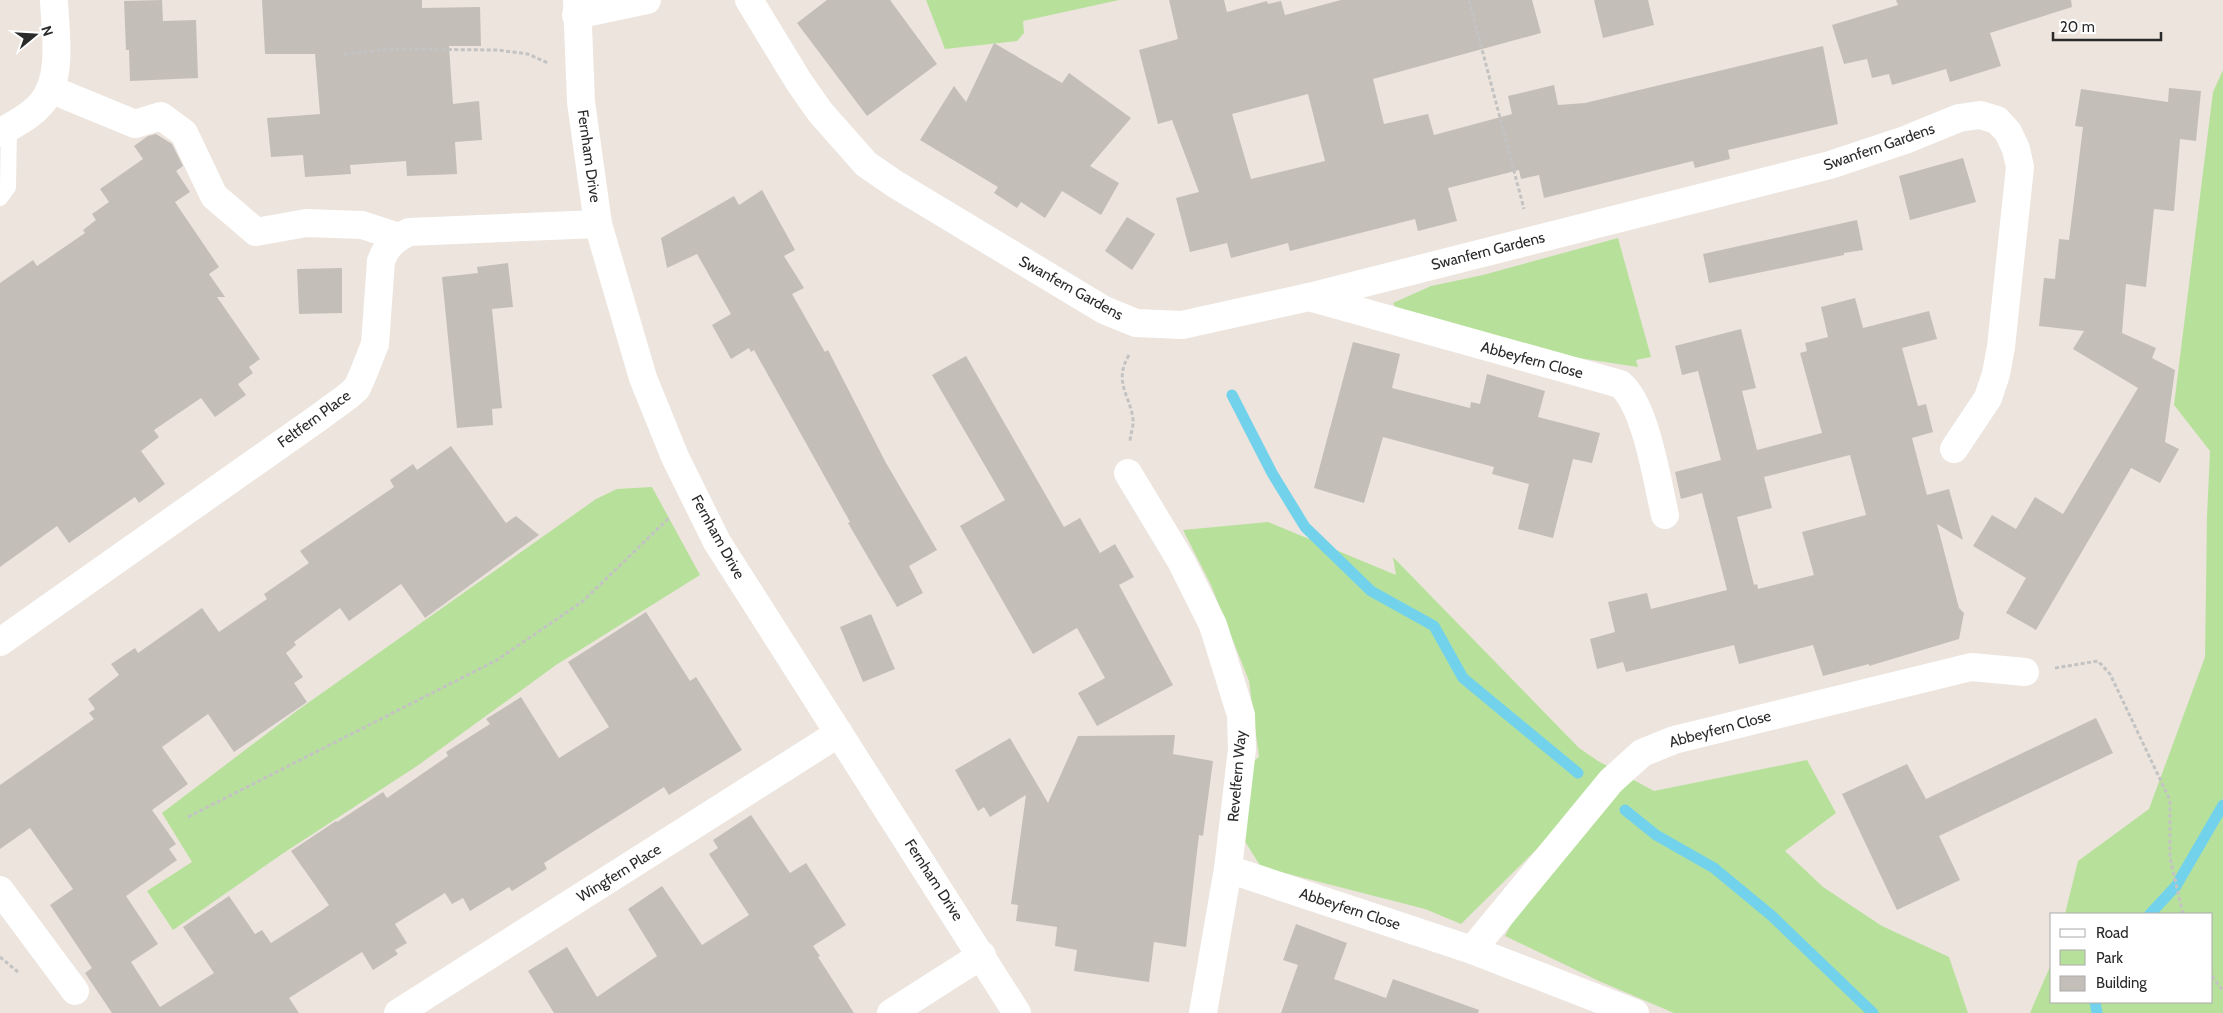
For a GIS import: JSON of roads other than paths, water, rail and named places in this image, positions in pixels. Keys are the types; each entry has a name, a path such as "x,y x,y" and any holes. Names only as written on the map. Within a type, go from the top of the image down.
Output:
{"street":[{"path":"4,130 40,105 50,89 56,61 54,0"},
{"path":"576,7 647,0"},
{"name":"Swanfern Gardens","path":"749,0 814,104 845,143 866,164 895,184 1104,310 1136,323 1147,325 1182,325 1309,297 1830,165 1905,140 1958,118 1980,115 1997,120 2008,132 2016,149 2020,167 2001,347 1996,374 1988,398 1954,449"},
{"name":"Fernham Drive","path":"576,7 581,102 598,224 643,378 675,457 717,542 982,955 1017,1013"},
{"path":"50,89 135,124 161,116 184,133 214,196 256,232 306,223 362,225 399,237 409,232 598,224"},
{"name":"Feltfern Place","path":"0,642 352,392 364,372 375,344 381,261 385,250 399,237"},
{"name":"Abbeyfern Close","path":"1309,297 1620,384 1628,390 1643,422 1665,515"},
{"name":"Revelfern Way","path":"1128,473 1181,561 1214,625 1241,715 1242,749 1228,869 1203,1013"},
{"name":"Abbeyfern Close","path":"1472,950 1611,780 1642,753 1674,740 1971,667 2025,672"},
{"name":"Wingfern Place","path":"398,1013 839,733"},
{"name":"Abbeyfern Close","path":"1228,869 1472,950 1635,1013"},
{"path":"0,890 75,991"},
{"path":"892,1013 982,955"}],"lane":[{"path":"0,198 8,187 4,130"}],"waterway":[{"path":"1232,395 1272,473 1305,527 1371,591 1434,626 1463,678 1578,773"},
{"path":"2151,913 2176,886 2223,805"},
{"path":"1625,810 1656,835 1714,868 1772,916 1873,1013"},
{"path":"2095,1003 2097,1013"}]}
